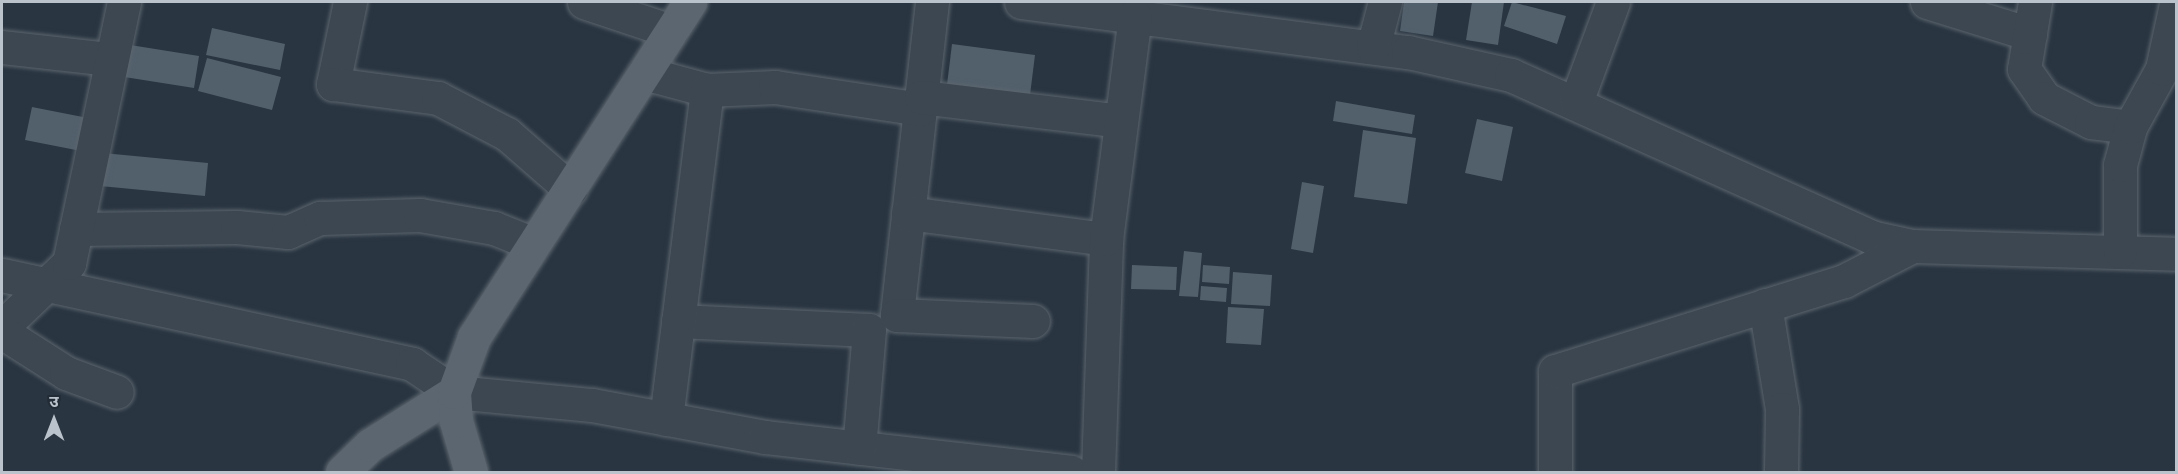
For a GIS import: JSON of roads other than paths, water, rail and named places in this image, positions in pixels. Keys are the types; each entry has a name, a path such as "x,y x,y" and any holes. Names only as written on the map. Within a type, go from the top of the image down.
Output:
{"main road":[{"path":"471,472 456,421 454,392 474,337 690,2"},
{"path":"342,472 370,445 454,392"}],"street":[{"path":"2,327 69,263 109,59 124,2"},
{"path":"350,2 333,84 438,98 507,134 570,189"},
{"path":"584,2 671,31"},
{"path":"932,2 897,315 1033,321"},
{"path":"1021,2 1373,47 1511,75 1576,102 1871,237 1912,246 2176,254"},
{"path":"1373,47 1385,2"},
{"path":"1576,102 1613,2"},
{"path":"1928,2 2030,34"},
{"path":"2035,2 2024,69 2044,98 2091,122 2130,127"},
{"path":"2120,251 2120,165 2130,127 2162,69 2176,4"},
{"path":"1098,472 1106,239 1135,16"},
{"path":"2,47 109,59"},
{"path":"644,73 707,90 775,87 1121,121"},
{"path":"666,419 707,90"},
{"path":"908,213 1106,239"},
{"path":"75,229 237,227 288,232 320,218 420,215 494,228 534,244"},
{"path":"1555,472 1555,371 1844,281 1912,246"},
{"path":"2,275 412,364 454,392 592,405 666,419 821,458 859,448 1071,472"},
{"path":"1765,305 1782,409 1781,472"},
{"path":"678,321 869,330 859,448"},
{"path":"2,332 66,373 117,392"}]}
